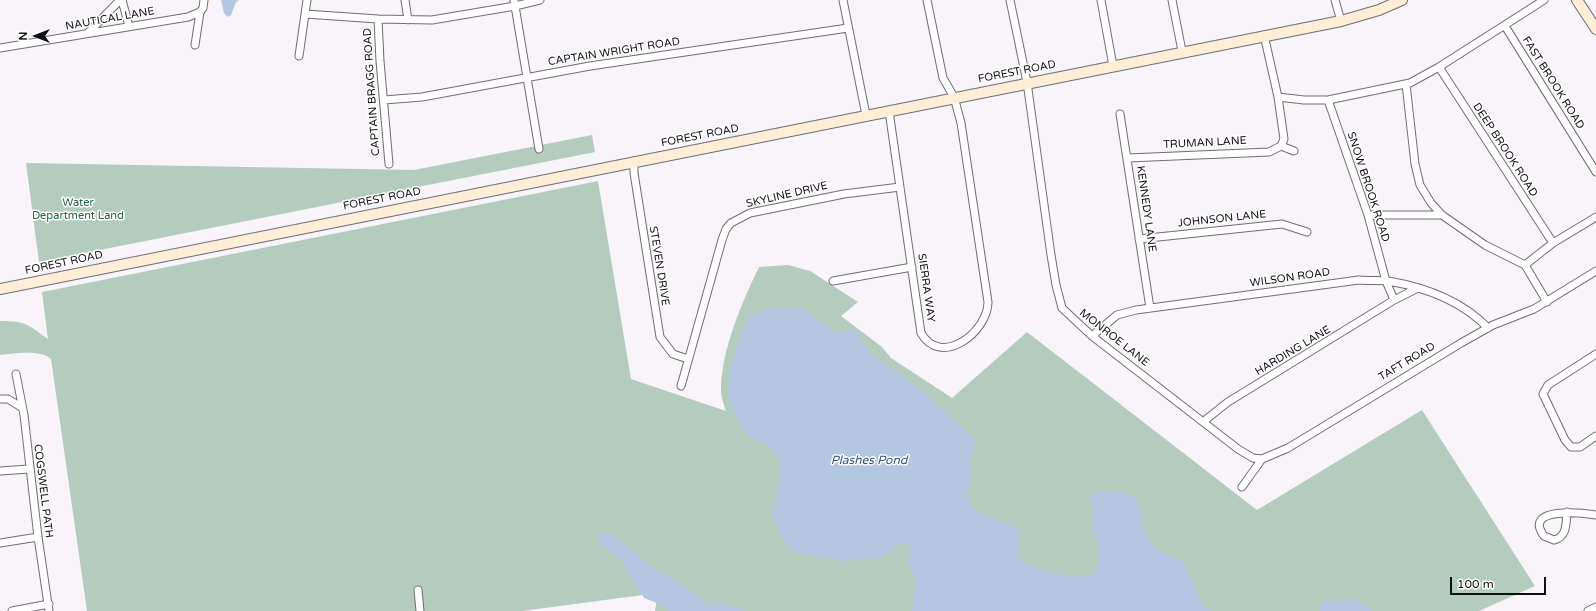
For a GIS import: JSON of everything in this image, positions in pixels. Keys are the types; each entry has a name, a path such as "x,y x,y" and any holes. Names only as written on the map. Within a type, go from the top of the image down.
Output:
{"main road":[{"name":"FOREST ROAD","path":"0,288 889,111 1027,82 1114,66 1182,51 1340,21 1372,12 1402,0"},
{"path":"1577,0 1596,29"}],"street":[{"path":"88,33 121,0 130,26"},
{"path":"195,44 200,12 203,8 204,0"},
{"path":"299,56 307,0"},
{"path":"405,0 408,20"},
{"path":"305,14 378,19 432,20 514,3 540,0"},
{"path":"843,0 866,115"},
{"name":"SIERRA WAY","path":"889,111 921,333 925,340 934,346 947,347 959,344 971,334 985,316 988,302 962,123 954,97 942,78 927,0"},
{"name":"MONROE LANE","path":"1010,0 1027,82 1040,178 1059,300 1062,308 1067,315 1092,336 1250,457 1262,459"},
{"path":"1101,0 1114,66"},
{"path":"1172,0 1182,51"},
{"path":"1335,0 1340,21"},
{"path":"1278,97 1304,100 1328,100 1410,83 1439,68 1544,0"},
{"path":"514,3 540,149"},
{"name":"NAUTICAL LANE","path":"0,48 188,17 200,12"},
{"name":"CAPTAIN BRAGG ROAD","path":"378,19 389,164"},
{"name":"FAST BROOK ROAD","path":"1505,26 1596,172"},
{"name":"CAPTAIN WRIGHT ROAD","path":"384,100 422,97 528,76 848,28"},
{"path":"1264,35 1278,97 1284,139 1281,146 1294,151"},
{"name":"DEEP BROOK ROAD","path":"1439,68 1553,243"},
{"path":"1406,84 1417,176 1431,203 1442,215 1485,245 1525,265 1547,302"},
{"name":"SNOW BROOK ROAD","path":"1328,100 1368,215 1386,281"},
{"name":"KENNEDY LANE","path":"1120,114 1150,308"},
{"name":"TRUMAN LANE","path":"1128,158 1269,152 1276,150 1281,146"},
{"name":"STEVEN DRIVE","path":"634,161 634,173 660,337 674,354 688,359"},
{"name":"SKYLINE DRIVE","path":"681,386 722,240 726,229 731,223 750,213 844,194 900,187"},
{"path":"1368,215 1442,215"},
{"path":"1525,265 1553,243 1596,217"},
{"name":"JOHNSON LANE","path":"1139,239 1282,224 1307,232"},
{"path":"833,281 912,267"},
{"name":"TAFT ROAD","path":"1262,459 1288,448 1488,328 1524,314 1547,302 1596,271"},
{"name":"WILSON ROAD","path":"1092,336 1109,319 1117,315 1150,308 1352,281 1386,281 1418,288 1440,295 1477,316 1488,328"},
{"path":"1386,281 1394,300"},
{"name":"HARDING LANE","path":"1204,421 1228,402 1394,300 1418,288"},
{"path":"1596,354 1548,385 1543,394 1566,440 1573,448 1580,447 1596,436"},
{"name":"COGSWELL PATH","path":"16,374 49,607"},
{"path":"0,399 8,399 21,407"},
{"path":"1242,487 1262,459"},
{"path":"0,471 29,469"},
{"path":"1567,512 1563,535 1554,540 1544,536 1540,526 1545,517 1549,514 1567,512 1596,515"},
{"path":"0,543 38,537"},
{"path":"418,590 420,611"},
{"path":"12,611 49,607"},
{"path":"1588,611 1596,607"}],"green space":[{"name":"Water Department Land","path":"592,135 595,152 39,262 26,163 414,170"},
{"path":"598,181 631,379 726,411 721,390 722,375 729,343 746,296 759,267 788,265 810,271 858,302 841,316 882,347 891,358 952,398 1027,332 1257,510 1422,410 1535,586 1479,611 655,611 658,593 522,611 87,611 51,359 34,353 0,355 0,321 26,324 48,339 42,292"}],"water":[{"path":"221,0 239,0 236,2 231,15 228,17 224,13"},
{"name":"Plashes Pond","path":"771,308 802,308 834,332 841,333 852,330 857,331 867,349 875,357 922,390 973,437 970,462 971,473 968,493 969,502 975,510 985,516 1008,524 1019,531 1018,553 1023,563 1049,572 1067,576 1085,576 1094,574 1100,562 1100,555 1093,527 1094,512 1090,499 1094,493 1098,491 1122,492 1133,496 1138,501 1145,534 1152,544 1159,550 1183,562 1202,604 1211,611 912,611 915,578 909,563 911,548 907,543 896,544 888,554 881,557 844,561 807,555 793,551 779,533 774,519 774,508 781,469 779,459 772,448 764,442 748,437 736,417 729,395 728,386 731,366 748,317"},
{"path":"605,533 610,534 633,550 647,564 676,580 709,605 727,604 746,611 668,611 657,603 644,598 620,559 602,547 598,536"},
{"path":"1328,599 1338,602 1353,599 1373,611 1319,611 1321,605"}]}
